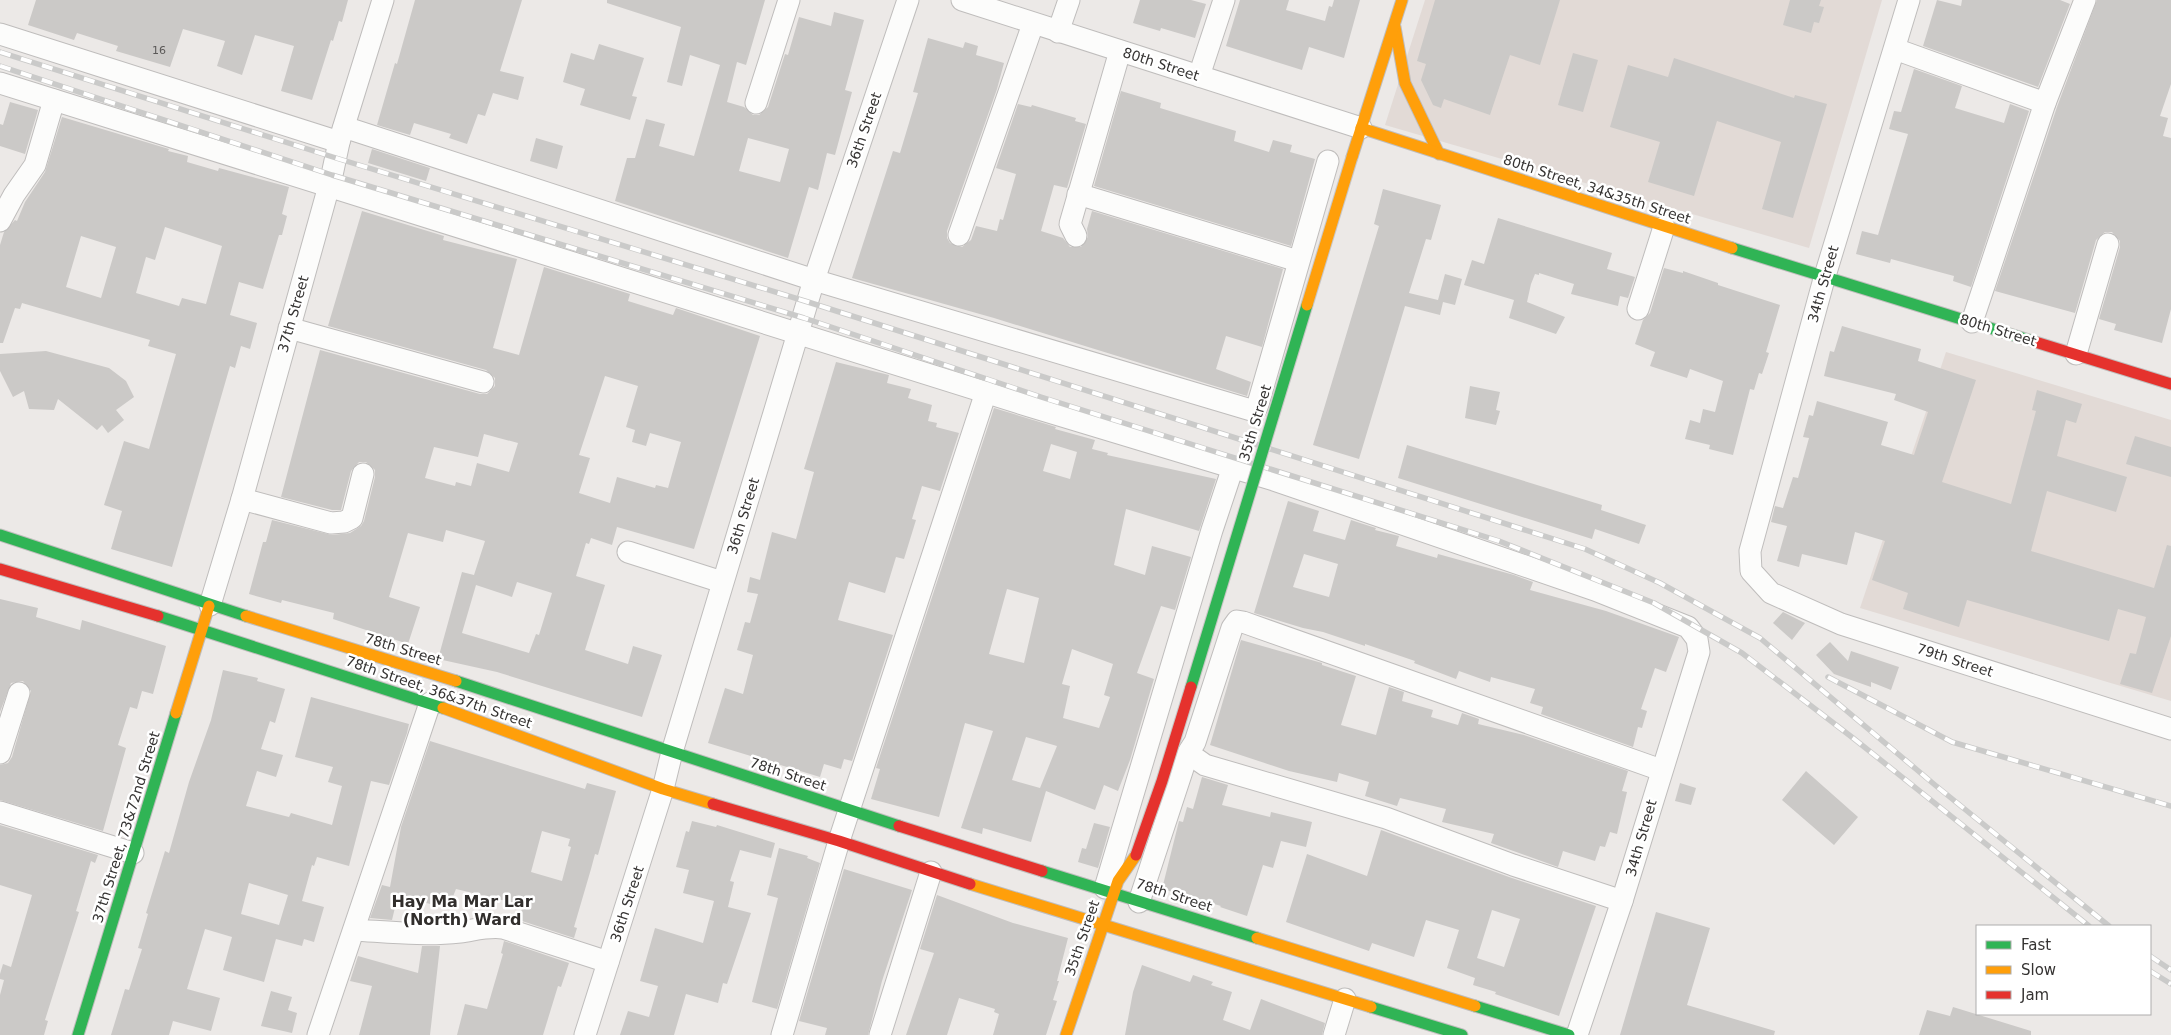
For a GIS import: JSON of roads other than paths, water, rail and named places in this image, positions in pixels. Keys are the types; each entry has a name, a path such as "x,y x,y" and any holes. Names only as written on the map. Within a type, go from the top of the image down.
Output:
{"main road":[{"name":"35th Street","path":"1127,908 1136,855 1162,781 1352,157 1402,0"},
{"path":"1395,23 1405,83 1439,154"},
{"name":"80th Street, 34&35th Street","path":"1361,128 1824,279"},
{"name":"80th Street","path":"1824,279 1972,322 2171,384"},
{"name":"78th Street","path":"0,535 210,605 506,696 850,810 1110,890 1127,908 1345,1000 1430,1030 1462,1035"},
{"path":"0,569 202,628"},
{"name":"37th Street","path":"202,628 210,605"},
{"name":"78th Street, 36&37th Street","path":"202,628 430,702 664,789"},
{"name":"37th Street, 73&72nd Street","path":"78,1035 202,628"},
{"name":"78th Street","path":"664,789 839,841 931,872 1102,924 1127,908 1336,961 1569,1035"},
{"name":"35th Street","path":"1066,1035 1102,924 1110,890 1136,855"}],"street":[{"name":"37th Street","path":"210,605 242,498 329,185 341,135 383,0"},
{"path":"756,103 789,0"},
{"name":"36th Street","path":"585,1035 664,789 672,752 722,582 814,280 908,0"},
{"name":"80th Street","path":"962,0 1361,128"},
{"path":"1058,32 1069,0"},
{"path":"1199,76 1224,0"},
{"name":"34th Street","path":"1751,571 1750,551 1824,279 1909,0"},
{"path":"1972,322 2045,103 2085,0"},
{"path":"958,236 1033,24"},
{"path":"0,34 1251,410 1256,409 1258,404 1328,160"},
{"path":"1895,49 2045,103"},
{"path":"1076,236 1070,224 1120,51"},
{"path":"0,82 1233,468 1212,530 1110,890"},
{"path":"0,221 14,195 35,165 54,100"},
{"path":"1078,194 1298,261"},
{"path":"1638,309 1664,227"},
{"path":"2076,354 2108,244"},
{"path":"289,328 483,382"},
{"path":"782,1035 839,841 986,392"},
{"name":"34th Street","path":"1233,468 1595,590 1688,627 1697,639 1699,652 1622,900 1577,1035"},
{"path":"242,498 331,523 344,522 352,518 363,474"},
{"path":"628,552 722,582"},
{"name":"79th Street","path":"1751,571 1771,593 1841,624 2171,729"},
{"path":"1127,908 1188,752 1195,742 1232,628 1237,621 1661,770"},
{"path":"0,752 19,693"},
{"path":"318,1035 430,702"},
{"path":"1188,752 1205,765 1386,818 1514,865 1622,900"},
{"path":"0,812 133,853"},
{"path":"880,1035 931,872"},
{"path":"354,930 413,934 460,932 488,926 503,928 608,962"},
{"path":"1334,1035 1345,1000"}],"railway":[{"path":"0,52 336,158 808,302 1585,549 1660,583 1760,638 1935,785 2108,925"},
{"path":"0,66 332,175 804,318 1041,397 1499,541 1654,603 1742,653 1853,738 2088,925"},
{"path":"1828,677 1952,742 2171,806"},
{"path":"2151,957 2171,970"},
{"path":"2151,972 2171,984"}],"district":[{"name":"Hay Ma Mar Lar (North) Ward","path":"462,910"}]}
